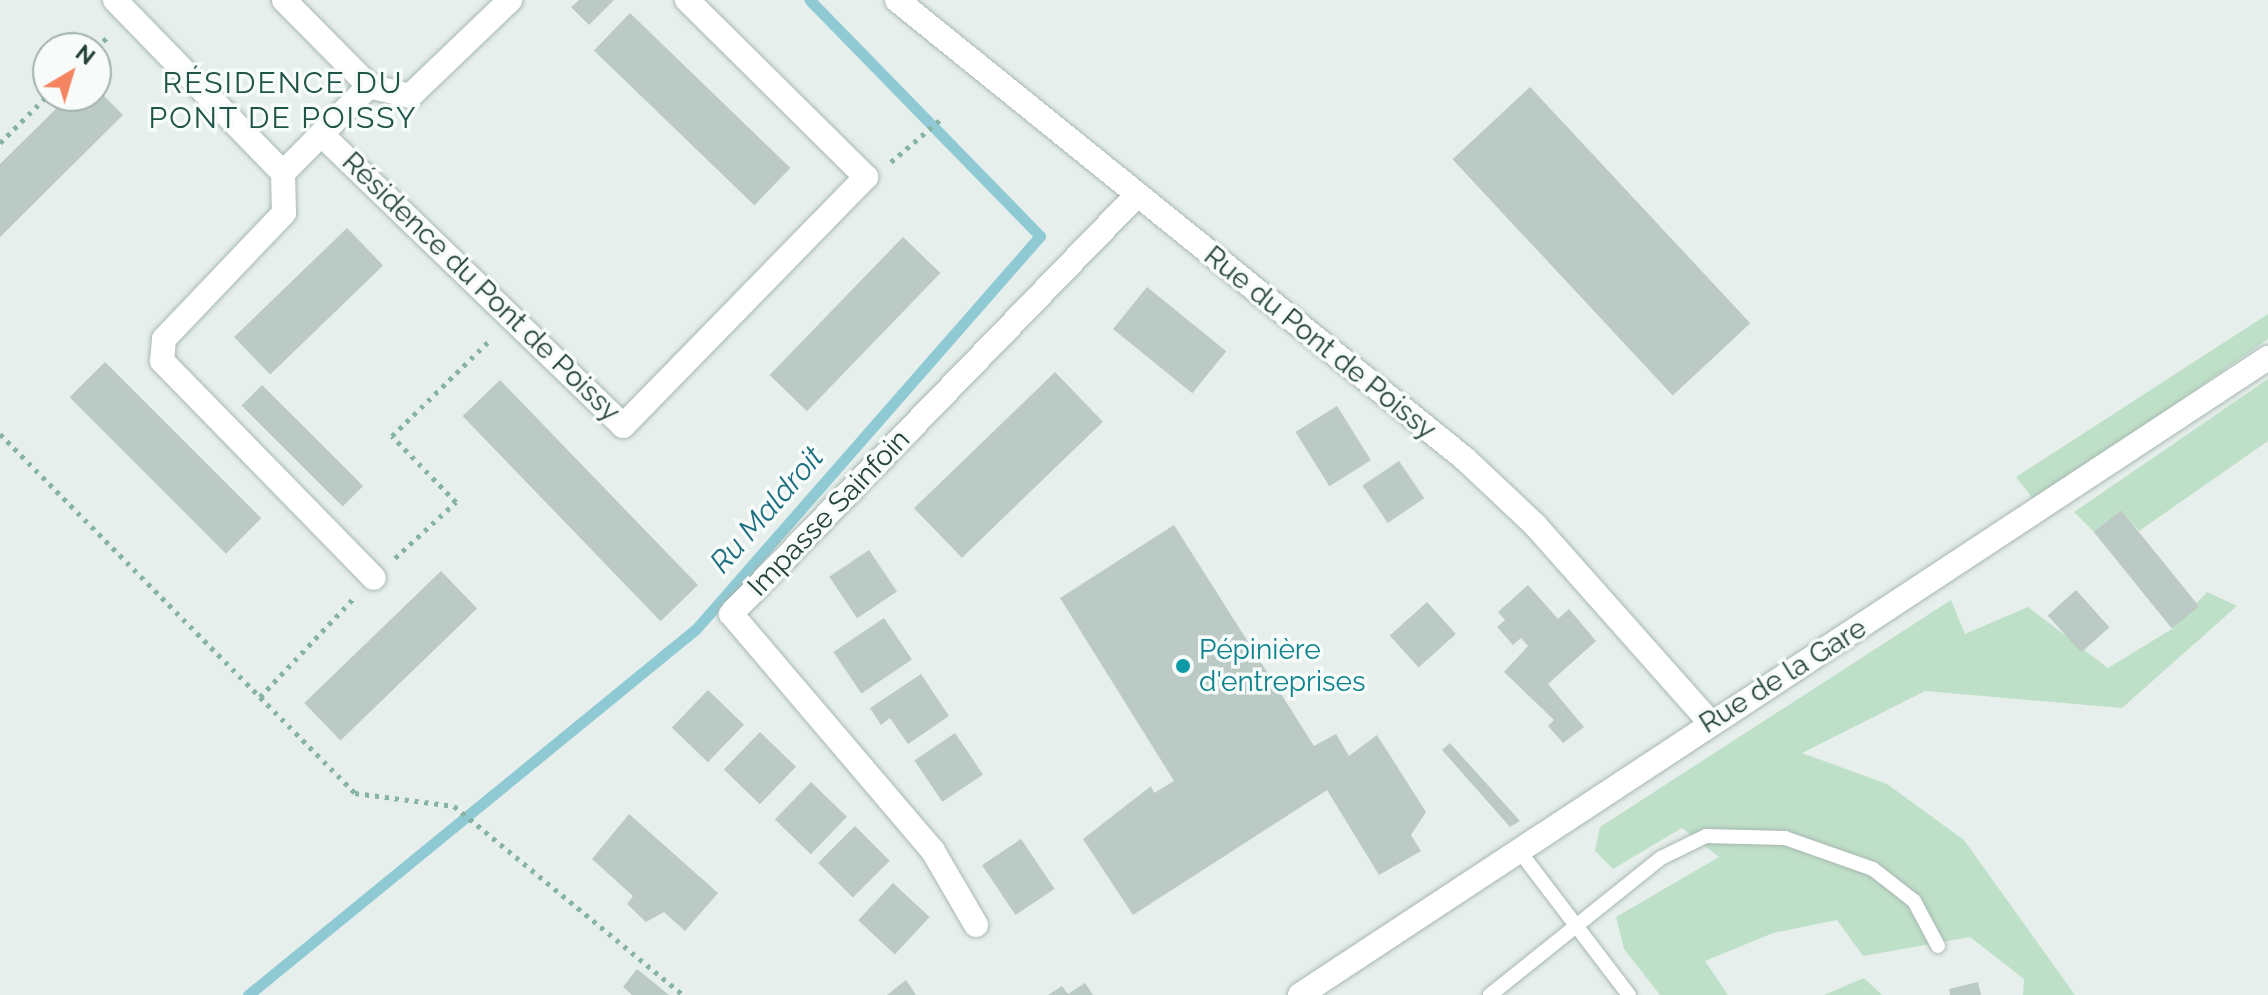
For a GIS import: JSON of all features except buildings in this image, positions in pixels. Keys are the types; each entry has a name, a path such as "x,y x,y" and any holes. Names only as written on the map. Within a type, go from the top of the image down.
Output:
{"street":[{"path":"115,0 283,173 284,213 164,339 162,361 374,578"},
{"path":"284,0 369,86 410,96 510,0"},
{"name":"Résidence du Pont de Poissy","path":"321,134 623,426 866,177 687,0"},
{"name":"Rue du Pont de Poissy","path":"897,0 1465,459 1535,525 1710,722"},
{"name":"Résidence du Pont de Poissy","path":"283,173 369,86"},
{"name":"Impasse Sainfoin","path":"976,925 933,851 731,614 1136,196"},
{"name":"Rue de la Gare","path":"1300,995 1517,848 2268,358"}],"lane":[{"path":"1490,995 1661,858 1706,836 1785,838 1873,869 1914,901 1938,946"},
{"path":"1517,848 1629,995"}],"path":[{"path":"0,143 32,111"},
{"path":"920,144 940,121"},
{"path":"260,697 374,578 456,502 392,436 512,319"},
{"path":"0,434 355,793 454,806 485,828 683,995"}],"green space":[{"path":"2268,314 2268,339 2036,502 2016,477"},
{"path":"2268,379 2268,441 2139,531 2121,510 2094,532 2074,512"},
{"path":"2207,592 2237,606 2122,708 1925,691 1802,753 1887,784 1964,840 2075,995 2023,995 2024,979 1970,937 1863,956 1837,920 1773,933 1705,961 1728,995 1660,995 1624,949 1616,917 1719,857 1682,828 1613,869 1595,851 1600,827 1951,600 1965,634 2028,607 2108,668 2172,629"},
{"path":"1864,978 1882,995 1824,995"}],"waterway":[{"name":"Ru Maldroit","path":"248,995 696,629 1040,236 810,0"}],"place":[{"name":"Pépinière d'entreprises","path":"1183,666"}],"district":[{"name":"RÉSIDENCE DU PONT DE POISSY","path":"283,100"}]}
